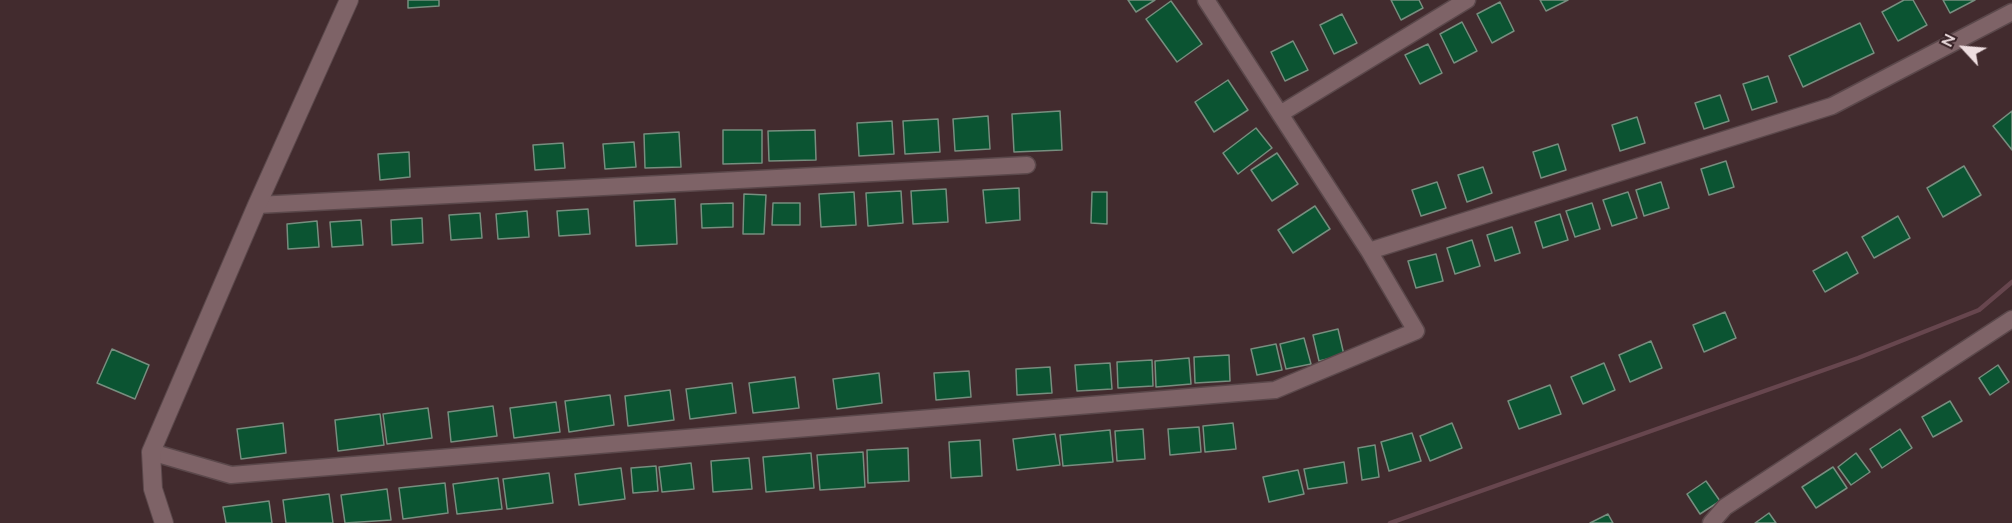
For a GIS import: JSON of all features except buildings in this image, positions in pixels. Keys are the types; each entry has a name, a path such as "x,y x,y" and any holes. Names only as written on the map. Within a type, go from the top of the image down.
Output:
{"street":[{"path":"164,523 153,489 151,452 257,205 349,0"},
{"path":"151,452 231,475 1275,390 1416,331 1369,251 1206,0"},
{"path":"1280,114 1467,0"},
{"path":"1369,251 1832,106 2012,12"},
{"path":"257,205 1027,165"},
{"path":"1711,523 1725,507 2012,319"}],"waterway":[{"path":"1390,523 1858,358 1979,310 2012,282"}]}
